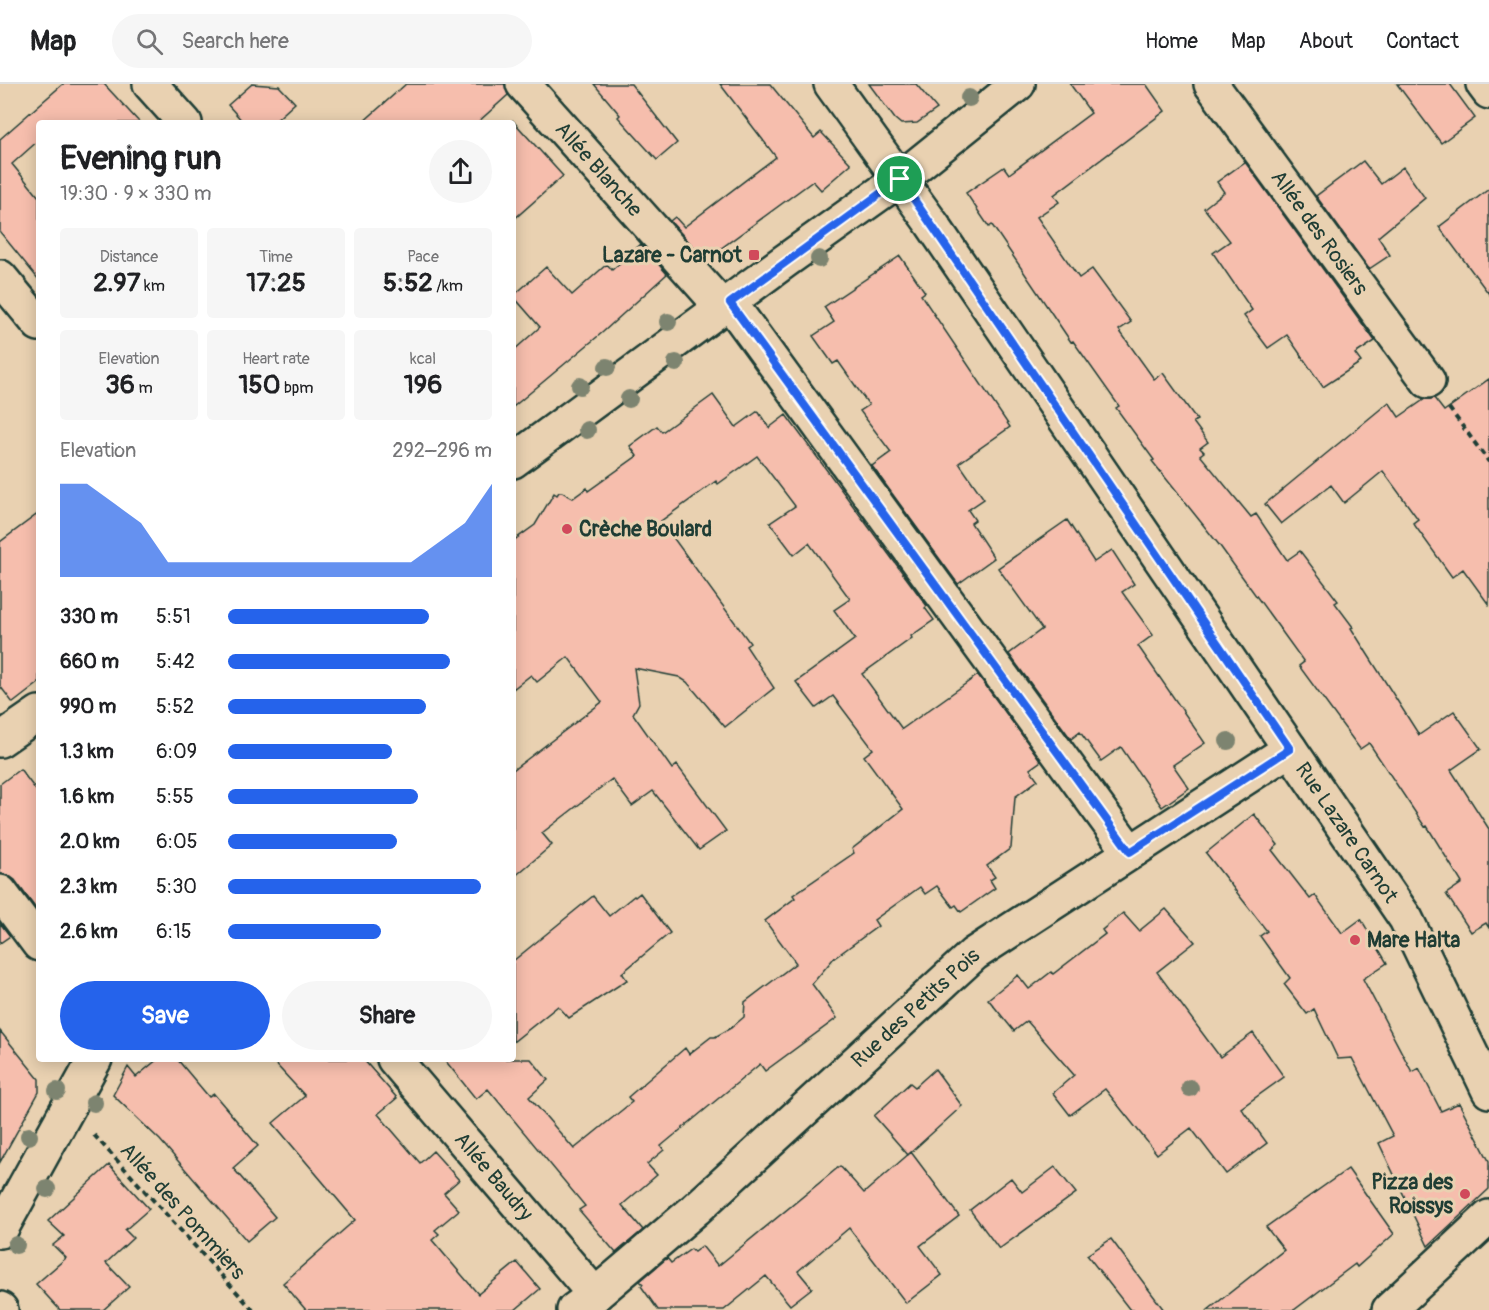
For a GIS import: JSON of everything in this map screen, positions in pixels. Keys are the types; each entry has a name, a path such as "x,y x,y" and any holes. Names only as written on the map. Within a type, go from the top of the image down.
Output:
{"street":[{"path":"150,84 182,120"},
{"name":"Allée Blanche","path":"523,84 726,305 1130,852"},
{"name":"Rue Lazare Carnot","path":"831,84 900,179 1406,920 1489,1091"},
{"path":"516,459 900,179 1018,84"},
{"name":"Allée des Rosiers","path":"1211,84 1428,381"},
{"path":"1483,84 1489,92"},
{"path":"0,278 36,320"},
{"path":"3,733 36,715"},
{"name":"Rue des Petits Pois","path":"585,1302 696,1209 974,954 1290,749"},
{"path":"0,892 36,940"},
{"path":"0,1231 93,1062"},
{"name":"Allée Baudry","path":"396,1062 585,1302"},
{"path":"1389,1310 1489,1217"}],"path":[{"path":"1428,381 1489,462"},
{"name":"Allée des Pommiers","path":"92,1132 253,1310"}],"building":[{"path":"63,84 104,84 137,120 36,120 36,143 12,164 36,193 36,276 0,232 0,139"},
{"path":"252,84 279,86 295,103 276,120 241,120 228,105"},
{"path":"406,84 505,84 508,95 480,120 365,120"},
{"path":"594,84 631,84 677,143 657,160 618,117 620,115"},
{"path":"720,84 770,84 814,138 821,132 851,164 821,190 813,181 705,260 670,221 675,217 684,227 776,157"},
{"path":"869,84 916,84 937,109 917,123 901,124"},
{"path":"1070,84 1146,84 1165,111 1054,195 1059,202 1037,217 1079,278 1092,269 1131,322 1119,330 1154,379 1163,373 1197,420 1193,422 1208,442 1200,448 1204,452 1200,455 1251,517 1256,514 1287,560 1300,551 1338,601 1335,603 1353,627 1351,628 1419,735 1454,711 1481,749 1451,770 1489,829 1489,928 1486,923 1471,932 1446,894 1462,883 1427,826 1425,827 1369,743 1360,749 1299,666 1304,662 1220,546 1152,461 1154,460 1116,408 1119,406 1073,341 1071,342 992,225 989,227 966,193 1004,167 1009,174 1091,113"},
{"path":"1397,84 1450,84 1475,118 1441,143"},
{"path":"516,124 563,176 516,217"},
{"path":"1363,161 1381,184 1403,167 1425,198 1378,237 1390,255 1369,269 1316,196"},
{"path":"1245,162 1375,341 1355,354 1361,362 1323,387 1287,335 1268,348 1244,316 1252,310 1213,253 1230,241 1204,208 1224,192 1217,182"},
{"path":"1489,189 1489,294 1439,227"},
{"path":"641,244 667,274 603,332 516,404 516,348 540,327 516,299 516,293 546,267 572,295 607,264 612,270"},
{"path":"900,256 925,292 921,295 1010,427 959,463 984,499 968,510 975,520 971,523 994,558 958,584 872,466 891,452 860,411 869,405 838,361 833,364 813,336 834,322 824,307"},
{"path":"1489,379 1489,605 1463,569 1452,577 1413,523 1418,519 1383,471 1344,503 1331,485 1281,524 1265,504 1389,402 1399,417 1425,399 1434,398 1444,411"},
{"path":"713,395 736,427 758,411 769,428 786,415 927,606 925,608 934,620 862,674 902,729 978,675 1041,761 1030,769 1038,780 1015,797 1011,848 987,866 995,877 990,880 995,888 961,912 956,905 953,907 937,886 925,894 920,887 874,920 878,926 833,959 812,984 837,1018 765,1071 760,1064 661,1146 664,1150 647,1164 657,1175 622,1205 643,1230 616,1253 579,1210 585,1206 488,1089 476,1099 446,1062 516,1062 516,1059 531,1059 548,1080 529,1097 574,1149 632,1102 628,1097 685,1048 689,1054 711,1037 731,1028 744,1017 745,1002 796,963 765,921 795,898 793,895 854,853 852,849 903,809 864,756 873,749 833,696 816,708 796,682 855,639 834,610 850,599 809,543 794,555 770,523 795,506 757,456 718,484 716,481 661,521 750,643 746,646 774,688 725,727 687,682 679,677 634,668 639,703 633,714 672,769 677,765 726,831 699,850 653,791 632,806 612,779 542,833 552,845 516,875 516,768 602,702 568,657 537,682 531,675 516,687 516,539 535,525 554,493 557,495 562,492 573,498 587,488 588,491 637,456 630,446 657,426 662,432"},
{"path":"36,515 36,685 13,703 0,686 0,542"},
{"path":"1067,520 1094,562 1112,550 1134,584 1122,592 1153,635 1138,646 1205,743 1173,765 1189,788 1162,807 1121,747 1101,761 1080,732 1071,739 1009,654 1042,629 998,568"},
{"path":"20,769 36,790 36,909 15,880 8,875 0,874 0,784"},
{"path":"1254,814 1278,845 1272,850 1310,899 1315,895 1342,933 1361,919 1387,963 1363,979 1412,1072 1419,1068 1441,1111 1459,1103 1489,1161 1489,1189 1428,1246 1379,1143 1393,1136 1352,1058 1338,1059 1314,1009 1307,1014 1284,984 1290,978 1260,936 1267,931 1206,853"},
{"path":"640,893 670,933 622,973 627,980 569,1018 558,1006 516,1040 516,959 593,896 609,916"},
{"path":"1166,909 1195,942 1157,972 1220,1057 1253,1033 1284,1077 1241,1108 1267,1143 1226,1174 1191,1128 1157,1154 1105,1089 1070,1115 1053,1093 1074,1075 1027,1021 1014,1031 988,999 1018,975 1029,989 1051,972 1053,974 1105,934 1102,930 1123,913 1139,931"},
{"path":"0,923 10,936 0,943"},
{"path":"0,1031 39,1079 39,1092 0,1162"},
{"path":"154,1062 180,1062 209,1097 214,1094 258,1146 233,1168 275,1217 247,1241 160,1140 113,1095 128,1067 136,1077"},
{"path":"274,1062 366,1062 397,1098 378,1114 420,1163 433,1151 459,1180 444,1193 459,1210 435,1230 439,1234 432,1240 478,1294 517,1262 540,1289 515,1310 306,1310 283,1283 355,1220 273,1123 305,1096"},
{"path":"935,1069 962,1106 908,1155 874,1116 910,1083 915,1087"},
{"path":"911,1152 959,1216 920,1246 942,1275 906,1303 849,1228 798,1271 812,1288 790,1305 766,1276 724,1310 658,1310 641,1286 643,1284 640,1281 667,1258 671,1263 691,1249 694,1252 702,1246 718,1266 840,1166 864,1193"},
{"path":"109,1165 149,1209 125,1230 133,1238 106,1263 129,1287 103,1310 60,1310 36,1284 66,1258 53,1245 64,1236 48,1221"},
{"path":"1055,1167 1076,1193 999,1249 970,1210 1011,1178 1022,1192"},
{"path":"1348,1169 1394,1234 1357,1267 1355,1264 1294,1310 1208,1310 1284,1250 1266,1227"},
{"path":"1111,1239 1164,1310 1130,1310 1087,1255"}],"place":[{"name":"Lazare - Carnot","path":"754,255"},
{"name":"Crèche Boulard","path":"567,529"},
{"name":"Mare Halta","path":"1355,940"},
{"name":"Pizza des Roissys","path":"1465,1194"}],"route":[{"path":"900,179 1290,749 1130,852 730,303 900,179"}]}
